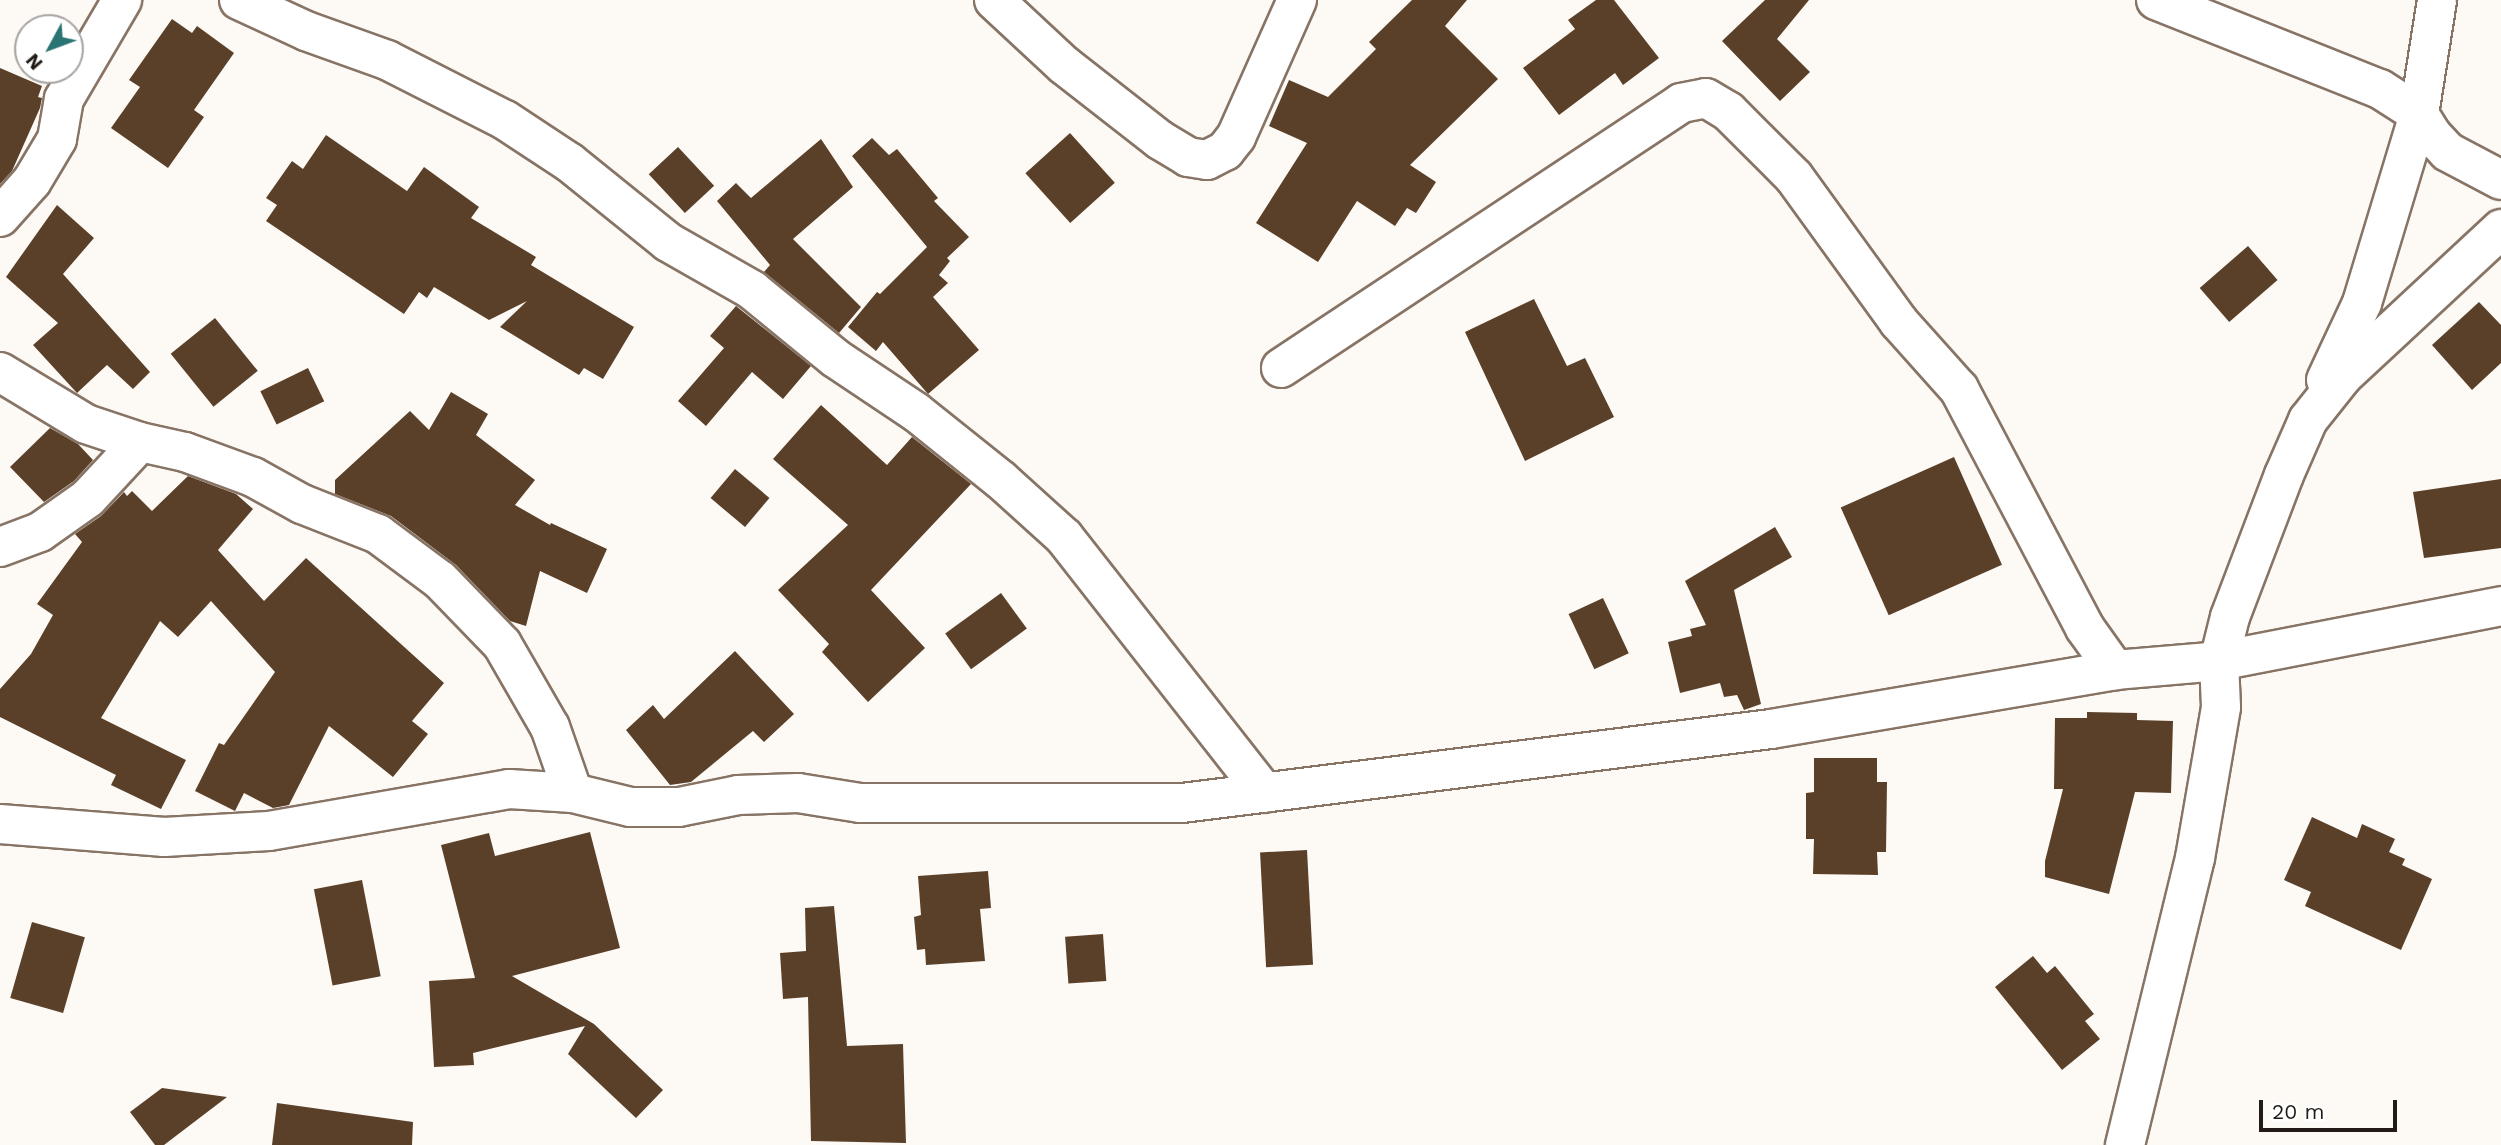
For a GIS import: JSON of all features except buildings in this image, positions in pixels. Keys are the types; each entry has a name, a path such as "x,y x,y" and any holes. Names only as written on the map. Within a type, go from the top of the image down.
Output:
{"street":[{"path":"0,218 32,181 57,139 64,99 122,0"},
{"path":"239,0 306,31 387,60 505,120 569,162 668,242 752,290 835,358 916,412 1001,480 1064,537 1265,793"},
{"path":"994,0 1064,65 1160,140 1188,158 1208,160 1225,151 1236,137 1297,0"},
{"path":"2156,0 2380,89 2419,114 2432,135 2448,152 2501,180"},
{"path":"2125,1145 2195,858 2221,707 2219,661 2230,617 2308,420 2362,303 2419,114 2437,0"},
{"path":"1281,369 1681,103 1706,98 1728,111 1794,177 1899,322 1959,389 2085,628 2115,670"},
{"path":"2308,420 2343,376 2373,346 2501,229"},
{"path":"0,372 86,424 139,442 185,452 253,477 302,504 377,534 440,580 502,644 550,727 573,793"},
{"path":"0,547 40,532 88,498 139,442"},
{"path":"0,824 164,837 269,831 509,789 573,793 630,807 679,807 738,795 798,793 860,803 1182,803 1771,729 2115,670 2219,661 2501,606"}]}
